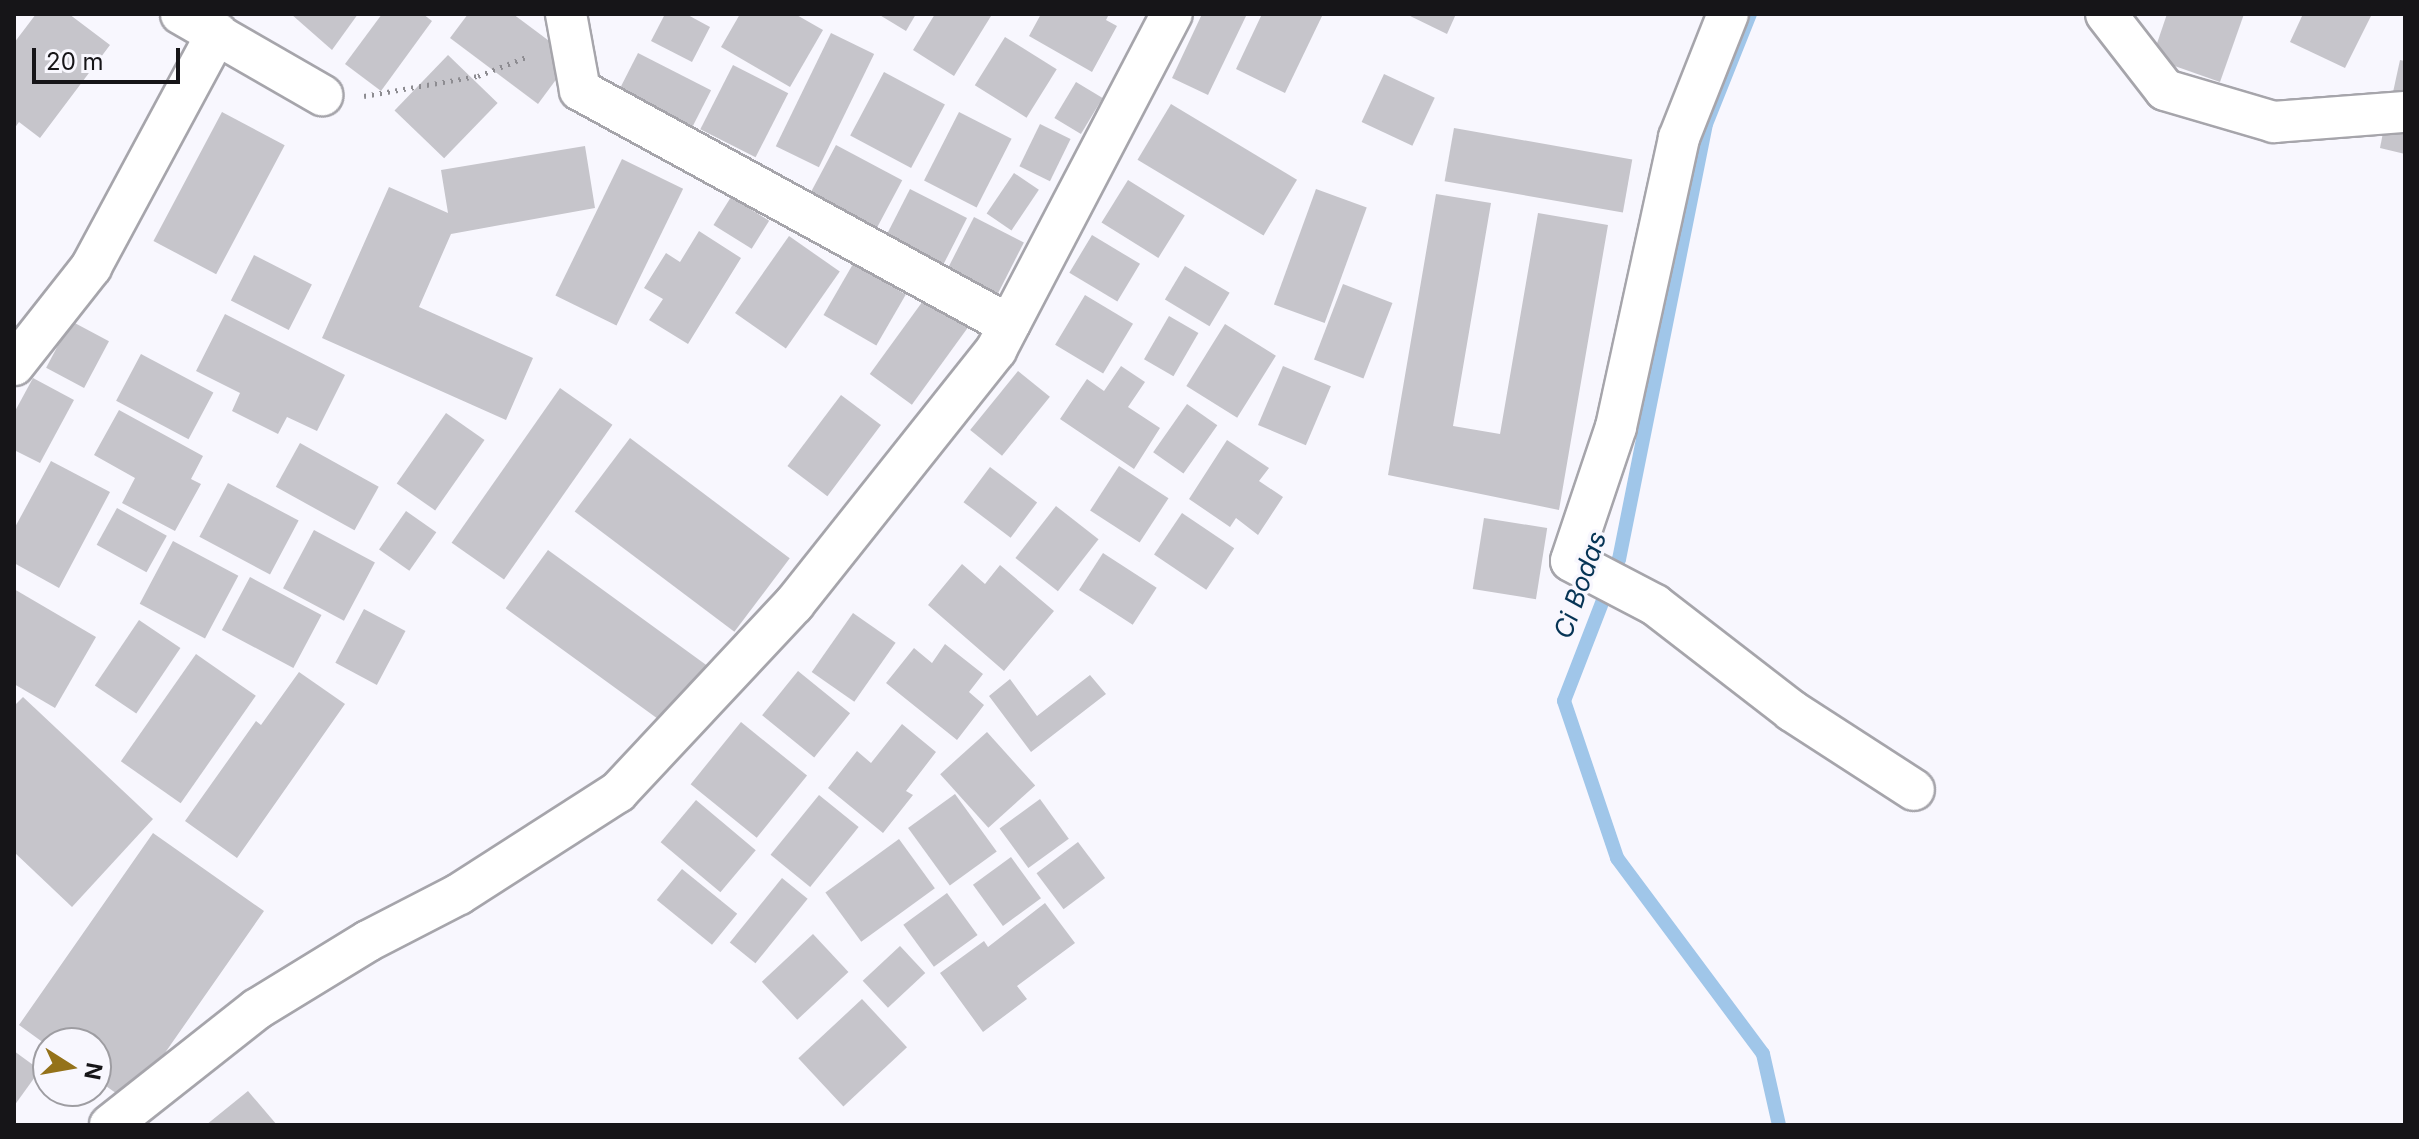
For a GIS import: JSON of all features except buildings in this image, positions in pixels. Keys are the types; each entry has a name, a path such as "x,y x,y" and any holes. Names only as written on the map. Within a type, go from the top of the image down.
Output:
{"street":[{"path":"181,14 322,95"},
{"path":"110,1125 257,1009 368,941 459,894 618,792 794,604 927,442 1009,325 1172,14"},
{"path":"1728,14 1679,138 1616,427 1571,561 1655,605 1792,711 1914,790"},
{"path":"2106,14 2165,90 2274,122 2405,112"},
{"path":"568,27 580,90 1009,325"},
{"path":"14,365 91,267 217,33"}],"path":[{"path":"322,95 371,96 478,76 568,27"}],"waterway":[{"name":"Ci Bodas","path":"1750,14 1706,124 1619,559 1564,701 1617,858 1763,1054 1779,1125"}]}
